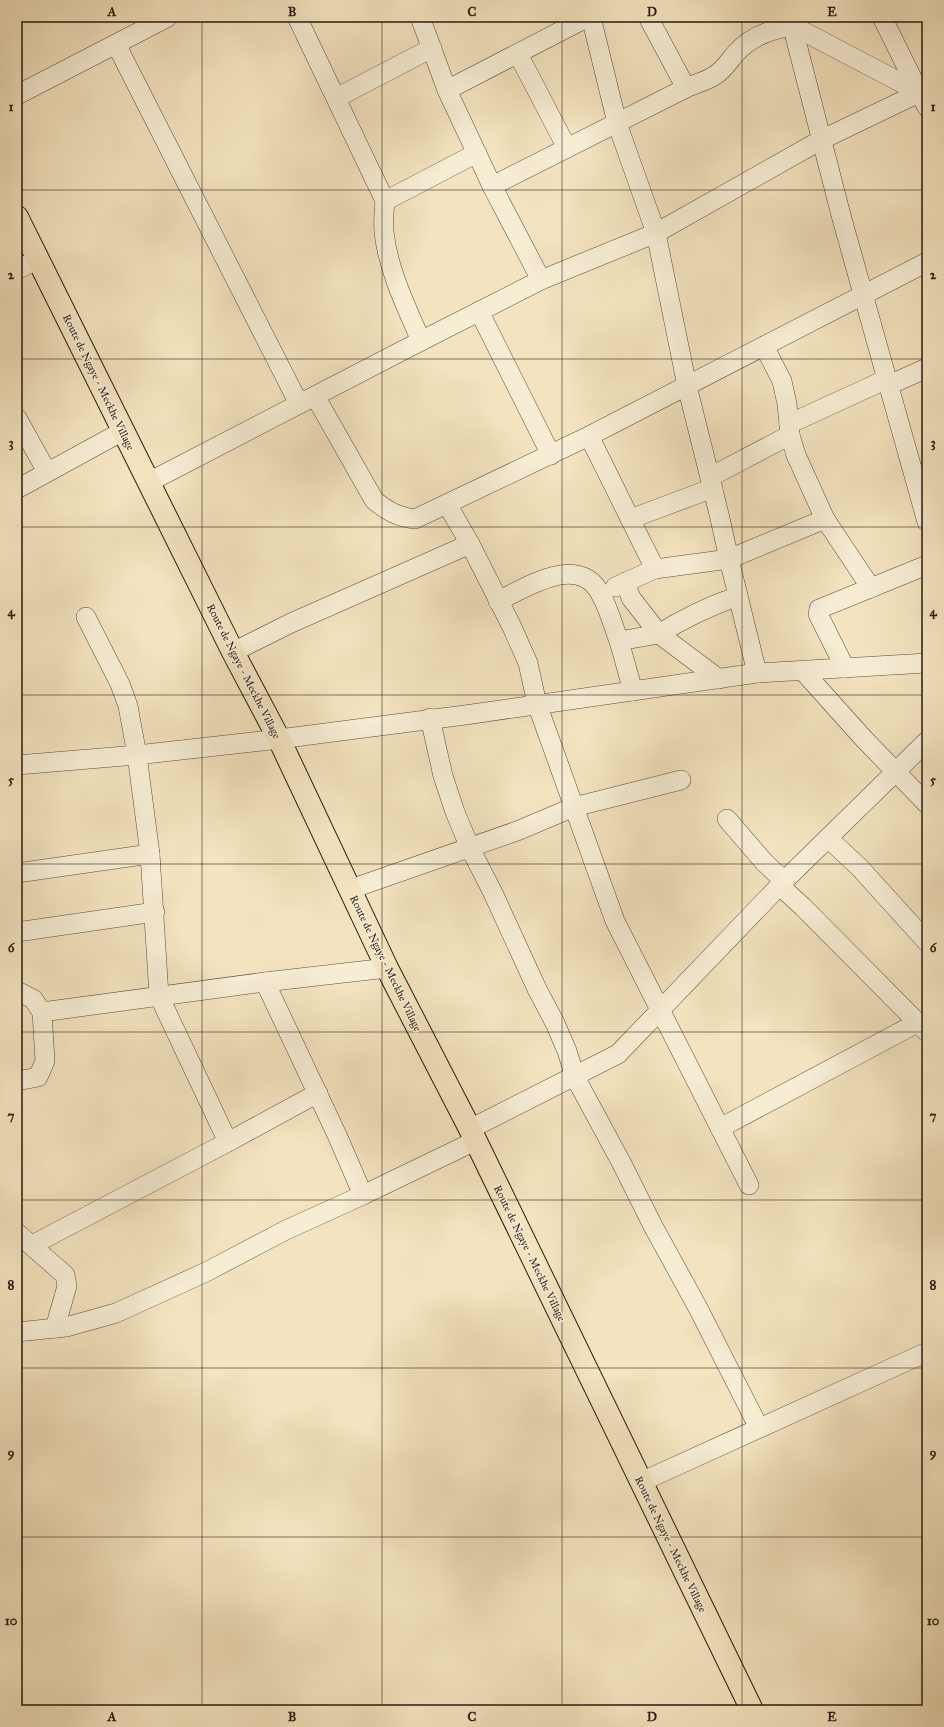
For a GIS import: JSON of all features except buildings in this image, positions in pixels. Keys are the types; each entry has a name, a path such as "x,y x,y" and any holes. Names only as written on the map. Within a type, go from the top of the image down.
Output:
{"main road":[{"name":"Route de Ngaye - Meckhe Village","path":"17,217 123,431 279,739 387,968 472,1135 752,1710"}],"street":[{"path":"17,95 168,17"},
{"path":"297,17 385,201 384,231 388,255 399,289 421,341"},
{"path":"420,17 447,90 492,186 541,280"},
{"path":"447,90 588,17"},
{"path":"591,17 617,123 656,233 686,386 758,673"},
{"path":"648,17 686,88"},
{"path":"882,17 924,96"},
{"path":"492,186 686,88 714,76 728,64 736,53 759,35 792,22"},
{"path":"792,22 924,96"},
{"path":"792,22 821,140 927,522"},
{"path":"116,44 307,400 374,500 386,510 400,517 415,519 550,455 927,262"},
{"path":"336,98 432,48"},
{"path":"518,54 567,148"},
{"path":"149,482 541,280 656,233 821,140 924,96"},
{"path":"385,201 477,154"},
{"path":"17,270 38,259"},
{"path":"479,311 550,455"},
{"path":"764,346 782,380 787,404 789,429 796,455 825,519 871,588"},
{"path":"630,519 711,482 789,429 888,382 927,368"},
{"path":"17,418 47,472"},
{"path":"17,489 123,431"},
{"path":"589,436 655,569"},
{"path":"447,504 470,544 528,663 537,704 615,921 749,1185"},
{"path":"601,594 655,569 729,558 825,519"},
{"path":"234,652 291,623 470,544"},
{"path":"845,668 818,614 819,609 927,566"},
{"path":"498,601 543,579 558,575 575,574 587,578 601,594 619,641 633,690"},
{"path":"625,582 631,598 659,634 719,679"},
{"path":"619,641 659,634 676,623 704,609 738,596"},
{"path":"86,617 120,684 128,706 137,755 150,854 155,912 159,996 228,1142"},
{"path":"17,765 137,755 279,739 430,718 465,715 758,673 927,663"},
{"path":"803,671 864,739 927,804"},
{"path":"430,718 443,776 470,848 493,893 537,989 556,1023 575,1077 698,1308 759,1428"},
{"path":"17,1332 66,1327 116,1313 206,1272 286,1230 363,1195 618,1054 782,883 927,741"},
{"path":"351,890 517,831 574,807 681,780"},
{"path":"720,1128 922,1027 803,907 727,819"},
{"path":"828,838 860,868 927,942"},
{"path":"17,873 150,854"},
{"path":"17,932 155,912"},
{"path":"42,1012 265,982 387,968"},
{"path":"265,982 318,1094 363,1195"},
{"path":"17,991 33,999 42,1012 45,1061 38,1077 17,1081"},
{"path":"32,1245 318,1094"},
{"path":"17,1232 65,1275 67,1286 55,1328"},
{"path":"641,1482 927,1352"}]}
